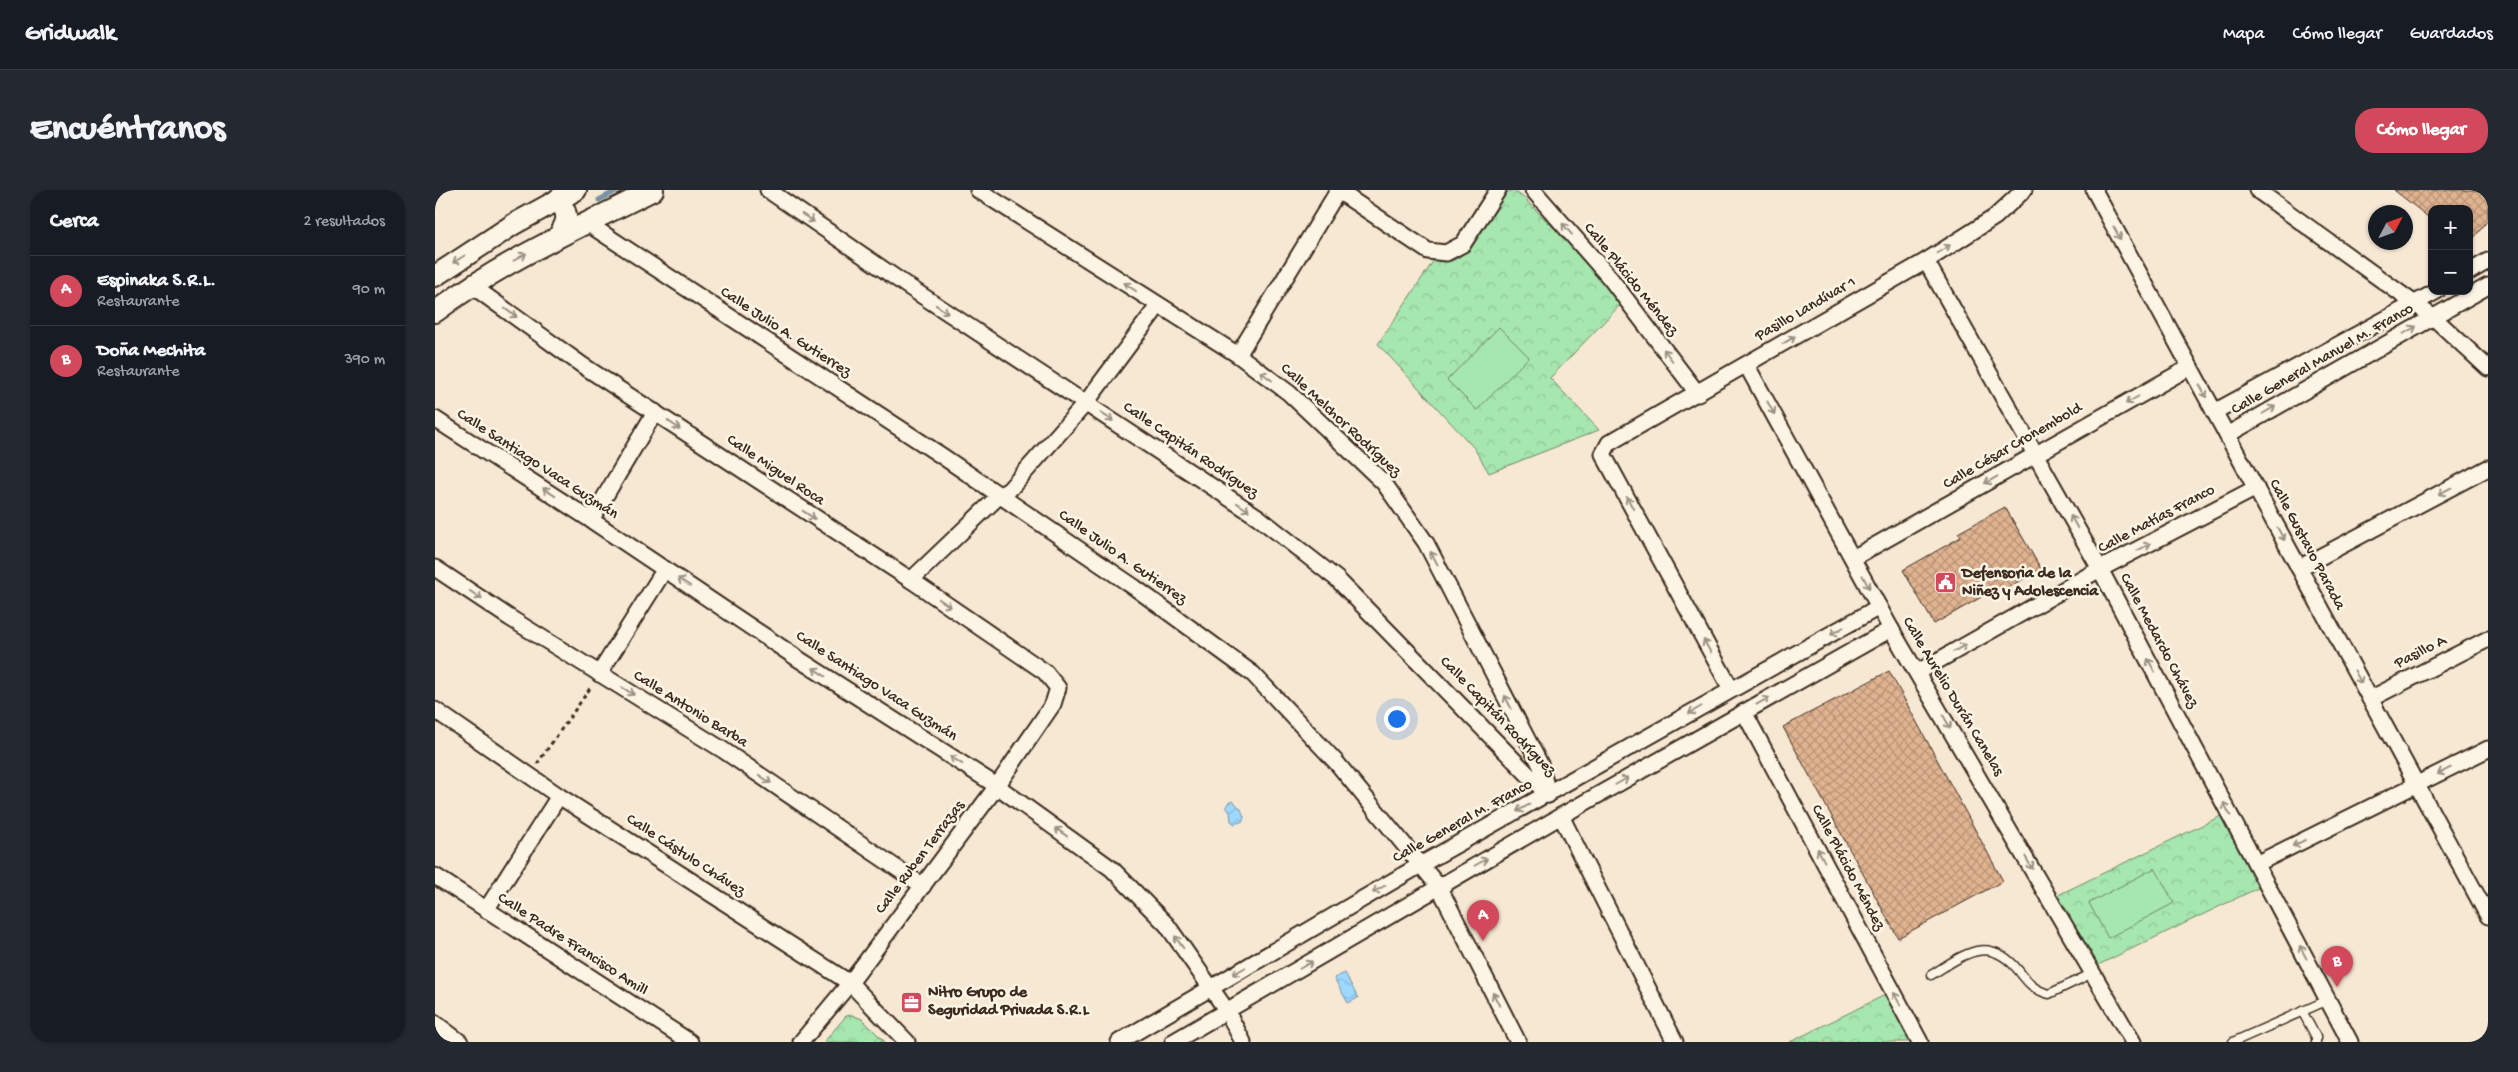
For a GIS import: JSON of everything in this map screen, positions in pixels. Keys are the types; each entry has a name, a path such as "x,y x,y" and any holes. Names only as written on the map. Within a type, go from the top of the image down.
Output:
{"street":[{"path":"435,276 554,195 576,190"},
{"path":"585,190 579,198 578,212 587,223"},
{"path":"435,312 471,285 531,250 653,190"},
{"name":"Calle Capitán Rodríguez","path":"768,190 1085,404 1258,517 1337,579 1549,794"},
{"name":"Calle Melchor Rodríguez","path":"978,190 1090,259 1158,306 1238,355 1289,393 1390,491 1426,543 1456,596 1541,766 1549,794"},
{"path":"1238,355 1337,190 1428,251 1446,253 1463,244 1498,190"},
{"name":"Calle Plácido Méndez","path":"1533,190 1610,278 1698,394"},
{"name":"Pasillo Landívar 1","path":"1731,689 1603,454 1609,443 1747,366 1926,261 1995,217 2024,190"},
{"name":"Calle Gustavo Parada","path":"2094,190 2488,916"},
{"path":"2257,190 2433,317 2488,368"},
{"path":"554,195 566,210 566,224 558,237"},
{"name":"Calle Julio A. Gutierrez","path":"587,223 1135,587 1253,674 1337,762 1439,887 1518,1042"},
{"name":"Calle Medardo Chávez","path":"1926,261 2100,569 2350,1042"},
{"path":"2473,270 2488,261"},
{"name":"Calle Miguel Roca","path":"471,285 582,365 911,580 1045,672 1058,688"},
{"name":"Calle General Manuel M. Franco","path":"2227,434 2488,286"},
{"name":"Calle General Manuel M. Franco","path":"2214,412 2431,295"},
{"path":"911,580 999,495 1009,490 1085,404 1158,306"},
{"name":"Calle Aurelio Durán Canelas","path":"1747,366 1891,630 1918,672 2133,1042"},
{"name":"Calle César Cronembold","path":"1853,558 2190,367"},
{"path":"591,520 655,412"},
{"name":"Calle Santiago Vaca Guzmán","path":"435,420 591,520 800,660 997,786 1112,869 1167,925 1227,1011 1243,1042"},
{"path":"2299,568 2488,468"},
{"name":"Calle Matías Franco","path":"1918,672 2100,569 2256,488"},
{"name":"Calle Antonio Barba","path":"435,568 509,618 723,750 923,886"},
{"path":"599,674 665,570"},
{"name":"Calle General M. Franco","path":"1119,1042 1422,864 1879,607"},
{"path":"1173,1042 1561,816 1891,630"},
{"name":"Pasillo A","path":"2370,698 2488,639"},
{"path":"1815,643 1828,664"},
{"name":"Calle Ruben Terrazas","path":"801,1042 850,983 997,786 1053,704 1058,688"},
{"name":"Calle Cástulo Chávez","path":"435,710 559,796 850,983 907,1042"},
{"name":"Calle Plácido Méndez","path":"1744,712 1920,1042"},
{"path":"2256,864 2488,749"},
{"path":"486,910 559,796"},
{"path":"1561,816 1675,1042"},
{"name":"Calle Padre Francisco Amill","path":"435,876 690,1042"},
{"path":"435,1023 460,1042"}],"lane":[{"path":"1931,975 1967,954 1983,949 1992,950 2010,960 2031,986 2049,994 2093,973"},
{"path":"2233,1042 2328,1000"},
{"path":"2302,1011 2316,1037 2316,1042"}],"path":[{"path":"530,775 599,674"}],"green space":[{"path":"1513,190 1524,198 1578,252 1621,304 1550,378 1599,430 1489,473 1474,448 1378,344 1434,260 1451,261 1463,254 1476,239 1504,194"},
{"path":"1499,327 1529,357 1477,410 1447,380"},
{"path":"2221,816 2260,887 2098,965 2056,896"},
{"path":"2155,868 2174,903 2108,938 2089,903"},
{"path":"1887,994 1914,1042 1790,1042"},
{"path":"852,1015 862,1019 885,1042 824,1042 846,1016"}],"water":[{"path":"1233,801 1241,809 1244,817 1243,821 1235,824 1231,821 1230,812 1226,807 1228,803"},
{"path":"1345,973 1358,998 1348,1003 1334,978"}],"building":[{"path":"2394,190 2488,190 2488,220 2473,239 2473,205 2428,205 2428,217"},
{"path":"2005,507 2041,569 1995,595 1992,591 1934,624 1903,570 1961,537 1958,533"},
{"path":"1889,671 2003,881 1898,938 1783,727"}],"waterway":[{"path":"599,200 618,190"}],"place":[{"name":"Defensoria de la Niñez y Adolescencia","path":"1946,583"},
{"name":"Espinaka S.R.L.","path":"1483,941"},
{"name":"Doña Mechita","path":"2337,987"},
{"name":"Nitro Grupo de Seguridad Privada S.R.L","path":"912,1002"}]}
